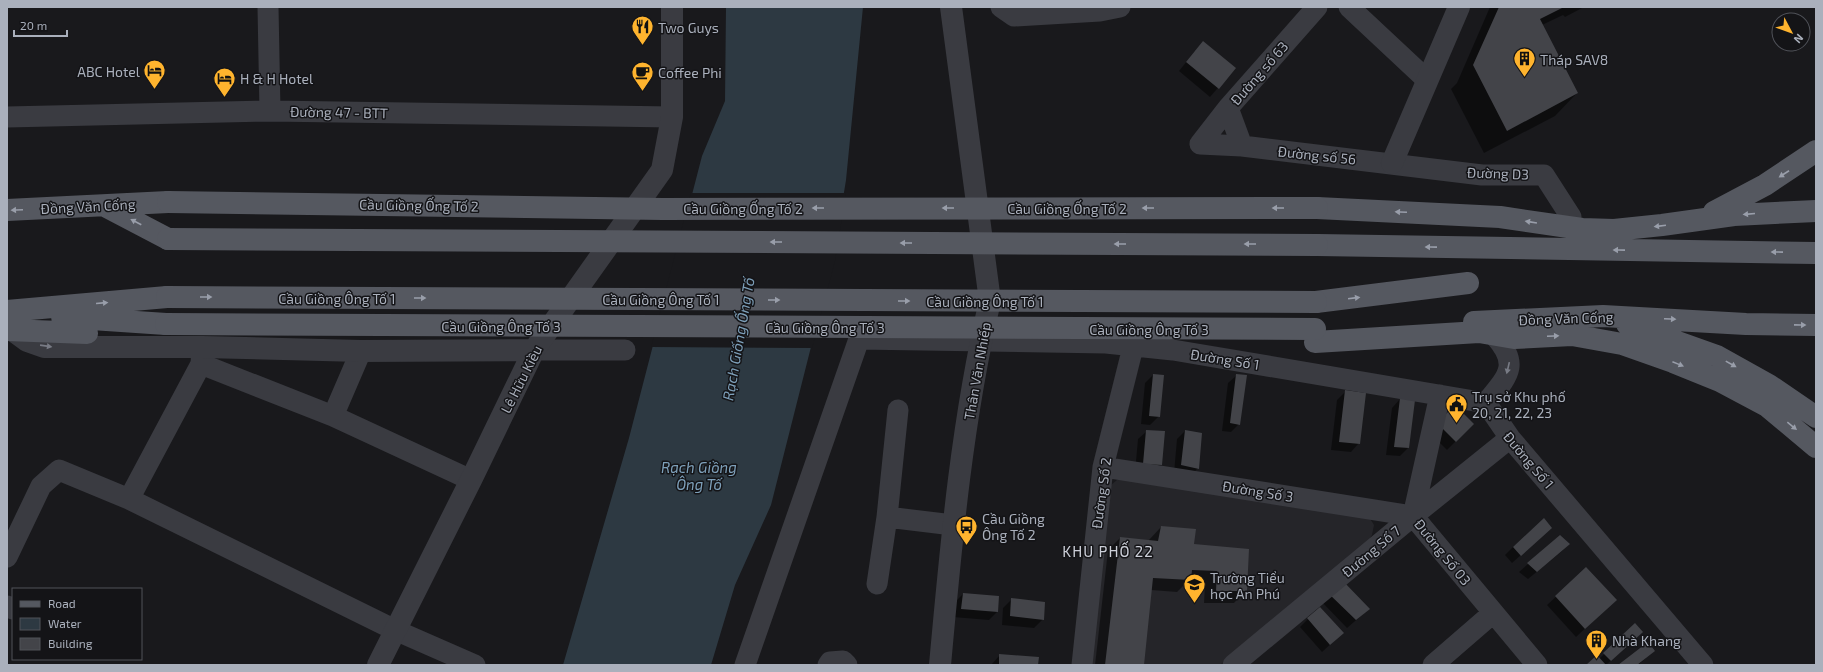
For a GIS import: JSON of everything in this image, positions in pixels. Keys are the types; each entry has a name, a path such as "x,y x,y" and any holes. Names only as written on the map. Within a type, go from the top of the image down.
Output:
{"main road":[{"path":"1698,220 1765,186 1816,151"},
{"name":"Cầu Giồng Ống Tố 2","path":"168,202 663,209 1317,208 1500,217 1568,227"},
{"name":"Đồng Văn Cống","path":"7,210 168,202"},
{"path":"104,205 168,239 1317,245 1816,253"},
{"path":"1568,227 1614,230 1768,212 1816,211"},
{"name":"Cầu Giồng Ông Tố 1","path":"8,322 167,297 1316,302 1466,284"},
{"path":"1603,316 1717,356 1769,385 1816,416"},
{"name":"Đồng Văn Cống","path":"1315,336 1603,316 1746,324 1816,325"},
{"name":"Cầu Giồng Ông Tố 3","path":"8,322 166,331 1315,336"},
{"path":"1315,336 1479,332 1504,336 1572,335 1622,344 1674,362 1720,382 1767,406 1816,447"}],"street":[{"path":"268,7 270,111"},
{"name":"Lê Hữu Kiều","path":"378,665 471,480 534,350 662,170 672,117 672,7"},
{"name":"Thân Văn Nhiếp","path":"940,665 953,525 981,342 990,301 951,7"},
{"path":"1001,7 1014,16 1100,11 1120,7"},
{"name":"Đường số 63","path":"1200,144 1228,108 1317,7"},
{"path":"1349,7 1427,80"},
{"path":"1392,163 1459,7"},
{"name":"Đường số 63","path":"1228,108 1242,146"},
{"name":"Đường 47 - BTT","path":"7,117 270,111 672,117"},
{"name":"Đường số 56","path":"1200,144 1242,146 1392,163"},
{"name":"Đường D3","path":"1392,163 1482,175 1544,174 1570,217 1568,227"},
{"path":"8,322 27,341 44,347 202,355 361,351 625,350"},
{"path":"1486,403 1501,385 1509,370 1509,354 1504,346 1504,336"},
{"name":"Đường Số 1","path":"745,665 858,339 1106,343 1173,350 1486,403 1510,438 1703,665"},
{"name":"Đường Số 2","path":"1082,665 1103,467 1133,347"},
{"path":"334,416 361,351"},
{"path":"202,355 471,480"},
{"path":"129,499 202,355"},
{"name":"Đường Số 03","path":"1440,395 1413,516 1537,665"},
{"path":"877,584 898,410"},
{"name":"Đường Số 7","path":"1233,665 1510,438"},
{"name":"Đường Số 3","path":"1103,467 1413,516"},
{"path":"7,557 41,486 59,470 129,499 395,630 475,665"},
{"path":"886,517 953,525"},
{"path":"1433,665 1493,613"},
{"path":"828,665 830,662 843,661 847,665"}],"shaded area":[{"name":"Trường Tiểu học An Phú","path":"1124,479 1369,517 1374,525 1372,535 1366,545 1220,665 1089,665 1111,485 1117,480"}],"water":[{"name":"Rạch Giồng Ông Tố","path":"726,7 863,7 846,180 833,260 771,505 735,585 711,665 563,665 629,438 702,156 725,101"}],"pier":[{"path":"691,193 846,193 835,261 812,348 651,347"}],"building":[{"name":"Tháp SAV8","path":"1499,7 1564,7 1540,19 1578,93 1507,131 1473,65"},
{"path":"1203,41 1236,68 1219,89 1186,62"},
{"path":"1153,374 1164,375 1160,417 1149,416"},
{"path":"1236,374 1247,375 1240,425 1230,423"},
{"path":"1345,390 1366,393 1360,444 1339,442"},
{"path":"1400,398 1415,400 1409,448 1394,447"},
{"name":"Trụ sở Khu phố 20, 21, 22, 23","path":"1455,405 1474,424 1456,442 1437,423"},
{"path":"1146,430 1165,431 1162,465 1143,464"},
{"path":"1185,430 1202,433 1199,469 1181,465"},
{"path":"1544,518 1552,528 1521,556 1513,547"},
{"path":"1161,526 1196,529 1194,544 1249,549 1247,591 1216,591 1217,571 1192,570 1191,580 1153,578 1144,665 1105,665 1120,537 1158,541"},
{"path":"1560,535 1570,544 1537,572 1527,563"},
{"path":"1586,567 1617,600 1585,629 1555,596"},
{"path":"1342,580 1370,609 1356,620 1327,592"},
{"path":"963,593 999,596 998,612 961,609"},
{"path":"1011,598 1045,602 1044,620 1010,616"},
{"path":"1320,607 1344,633 1330,645 1307,618"},
{"path":"1635,623 1643,632 1611,661 1603,653"},
{"path":"1648,642 1655,651 1637,665 1618,665"},
{"path":"999,654 1039,657 1038,665 999,665"},
{"name":"Nhà Khang","path":"1597,655 1606,665 1586,665"}],"place":[{"name":"Two Guys","path":"642,46"},
{"name":"Tháp SAV8","path":"1525,78"},
{"name":"ABC Hotel","path":"155,90"},
{"name":"Coffee Phi","path":"642,92"},
{"name":"H & H Hotel","path":"224,98"},
{"name":"Trụ sở Khu phố 20, 21, 22, 23","path":"1456,424"},
{"name":"Cầu Giồng Ông Tố 2","path":"966,546"},
{"name":"Trường Tiểu học An Phú","path":"1194,604"},
{"name":"Nhà Khang","path":"1596,660"}],"district":[{"name":"KHU PHỐ 22","path":"1108,551"}],"water label":[{"name":"Rạch Giống Ống Tố","path":"738,339"}]}
